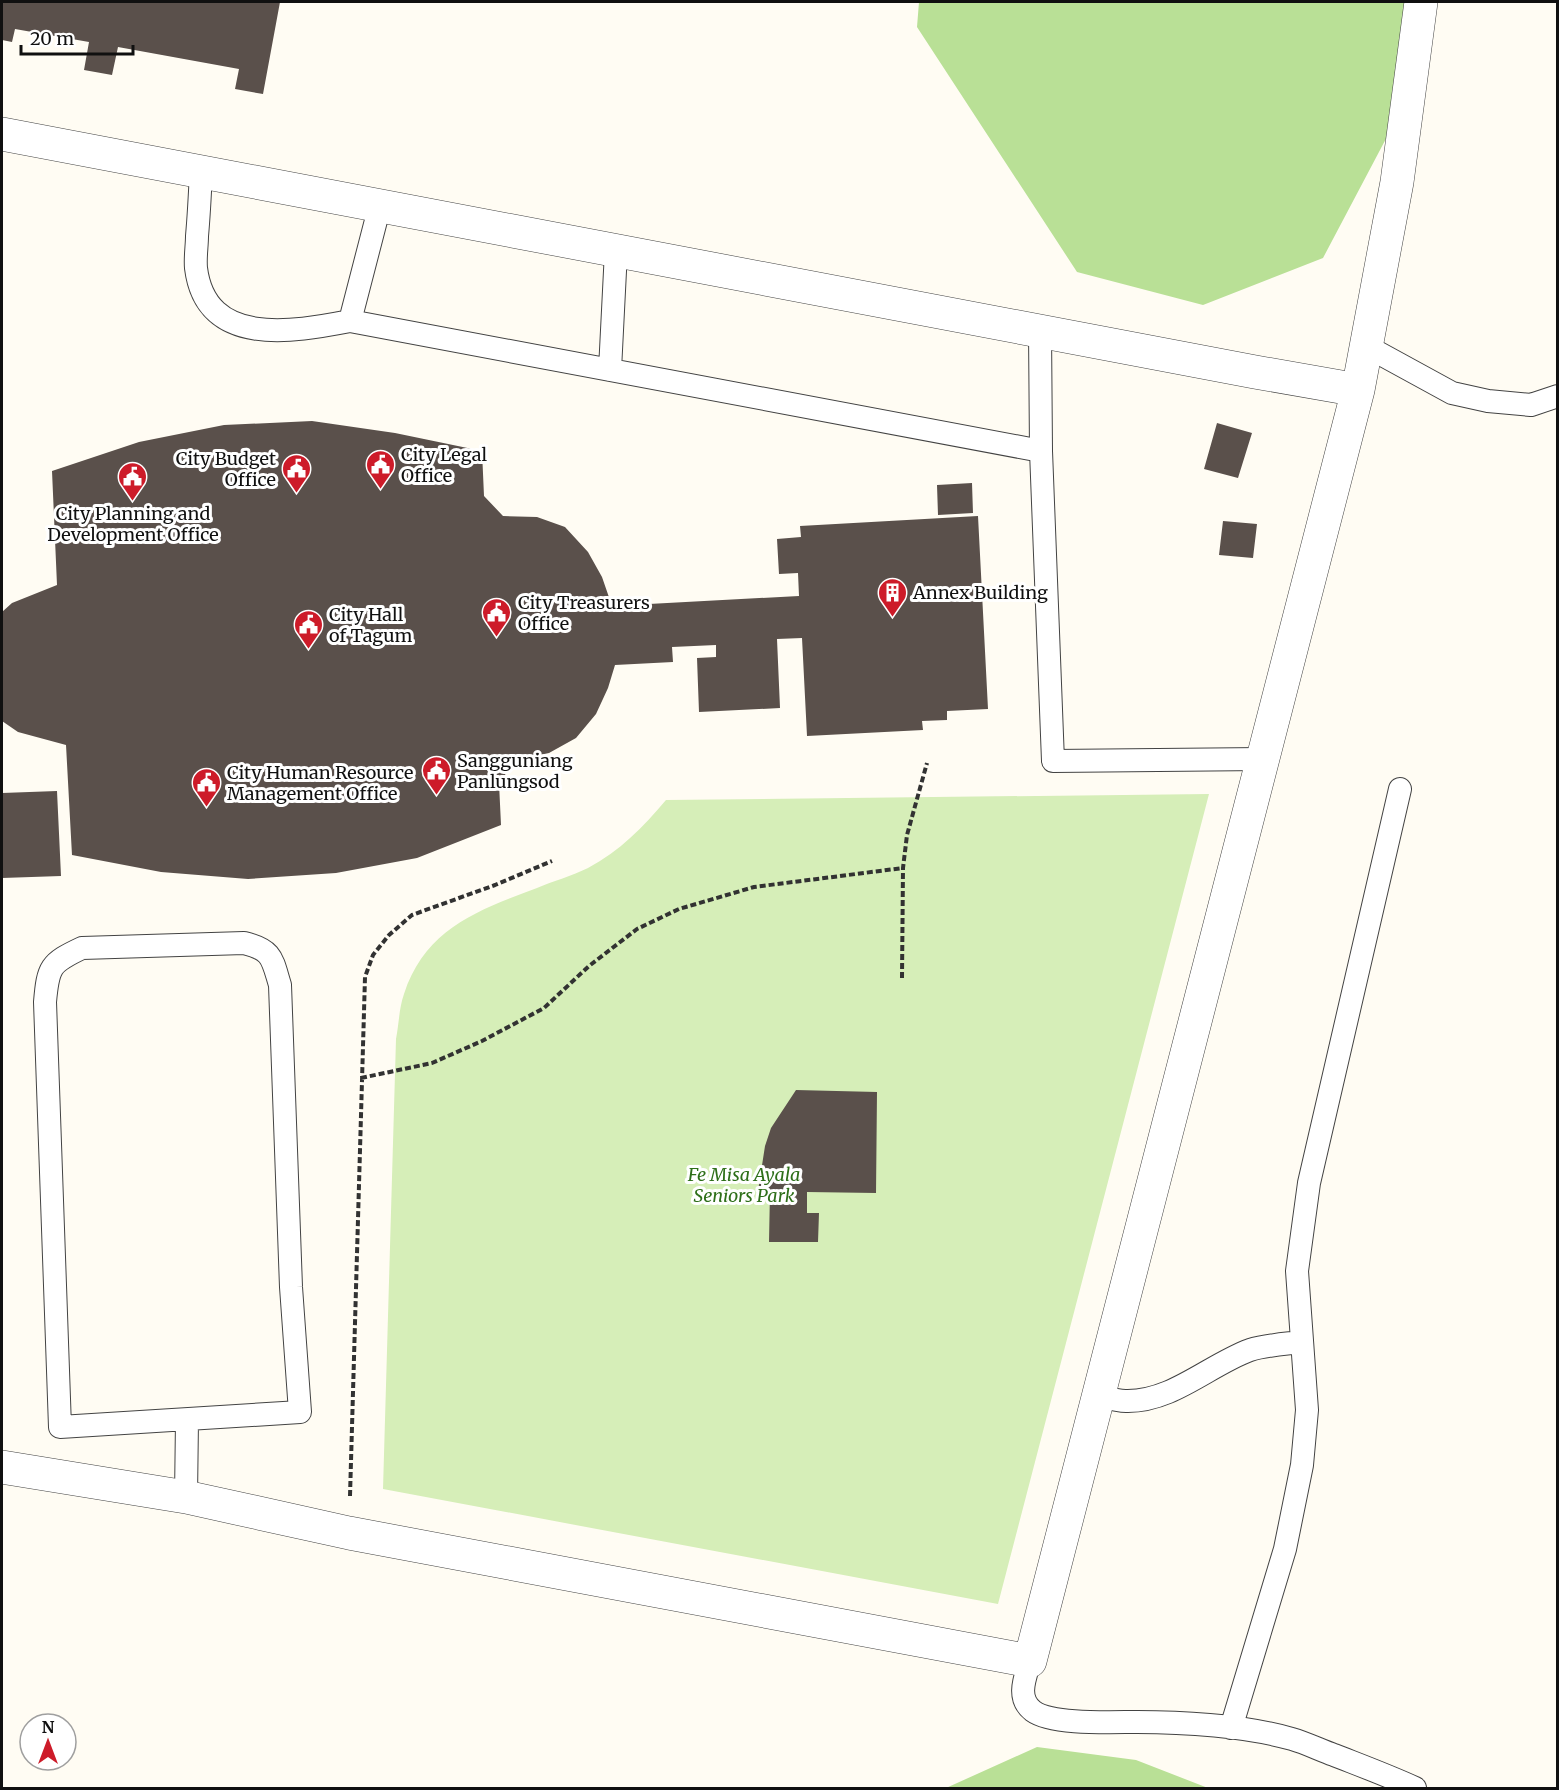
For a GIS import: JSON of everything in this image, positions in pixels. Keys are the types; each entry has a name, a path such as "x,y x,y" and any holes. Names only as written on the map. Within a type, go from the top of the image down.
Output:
{"street":[{"path":"2,1467 186,1497 349,1533 1030,1660 1358,390 1397,182 1421,2"},
{"path":"2,135 1358,390"}],"lane":[{"path":"201,171 196,266 201,291 212,308 243,327 272,331 312,328 350,321 1041,451"},
{"path":"350,321 380,205"},
{"path":"610,370 616,251"},
{"path":"1040,331 1041,451 1053,761 1263,759"},
{"path":"1366,346 1452,393 1488,401 1531,405 1557,396"},
{"path":"1231,1728 1285,1549 1302,1465 1307,1410 1298,1271 1309,1183 1400,789"},
{"path":"244,943 262,948 273,962 280,985 291,1287 300,1412 187,1420 60,1427 45,1002 48,975 62,957 82,948 244,943"},
{"path":"1099,1396 1126,1401 1147,1399 1171,1391 1227,1360 1253,1349 1301,1342"},
{"path":"186,1497 187,1420"},
{"path":"1030,1660 1022,1689 1024,1702 1034,1712 1053,1719 1165,1722 1231,1728 1292,1739 1395,1778 1415,1788"}],"path":[{"path":"902,978 903,868 907,835 927,763"},
{"path":"349,1533 365,977 373,955 389,934 412,915 495,885 552,861"},
{"path":"361,1078 432,1063 492,1036 544,1008 589,966 637,929 679,909 754,887 903,868"}],"green space":[{"path":"919,2 1414,2 1389,133 1323,258 1203,305 1077,272 917,27"},
{"name":"Fe Misa Ayala Seniors Park","path":"1209,794 998,1604 383,1489 396,1039 402,999 413,972 425,953 440,938 475,914 582,871 600,861 630,838 666,800"},
{"path":"1037,1747 1136,1760 1208,1788 946,1788"}],"building":[{"path":"2,2 280,2 263,94 235,89 239,69 118,47 112,75 84,70 89,42 15,29 12,42 2,40"},
{"name":"City Hall of Tagum","path":"312,421 395,433 482,451 484,496 503,516 537,517 565,527 588,552 602,577 612,606 799,596 798,573 779,574 777,539 801,537 800,526 978,516 988,709 947,711 947,720 922,721 923,730 807,736 802,638 777,639 780,708 699,712 697,658 716,657 716,645 672,647 673,662 615,665 596,714 576,738 549,753 516,760 499,783 501,825 417,858 336,873 248,879 161,872 72,855 66,745 18,732 2,721 2,612 12,603 57,585 52,471 139,442 224,425"},
{"path":"1217,423 1252,433 1238,478 1204,469"},
{"path":"972,483 973,513 938,515 937,485"},
{"path":"1223,521 1257,524 1253,558 1219,555"},
{"path":"57,791 61,876 2,878 2,793"},
{"path":"796,1090 877,1092 876,1193 807,1192 807,1213 819,1213 818,1242 769,1242 770,1191 758,1191 765,1146 771,1128"}],"place":[{"name":"City Legal Office","path":"380,490"},
{"name":"City Budget Office","path":"297,494"},
{"name":"City Planning and Development Office","path":"133,502"},
{"name":"Annex Building","path":"892,618"},
{"name":"City Treasurers Office","path":"497,638"},
{"name":"City Hall of Tagum","path":"308,650"},
{"name":"Sangguniang Panlungsod","path":"436,796"},
{"name":"City Human Resource Management Office","path":"206,808"}]}
